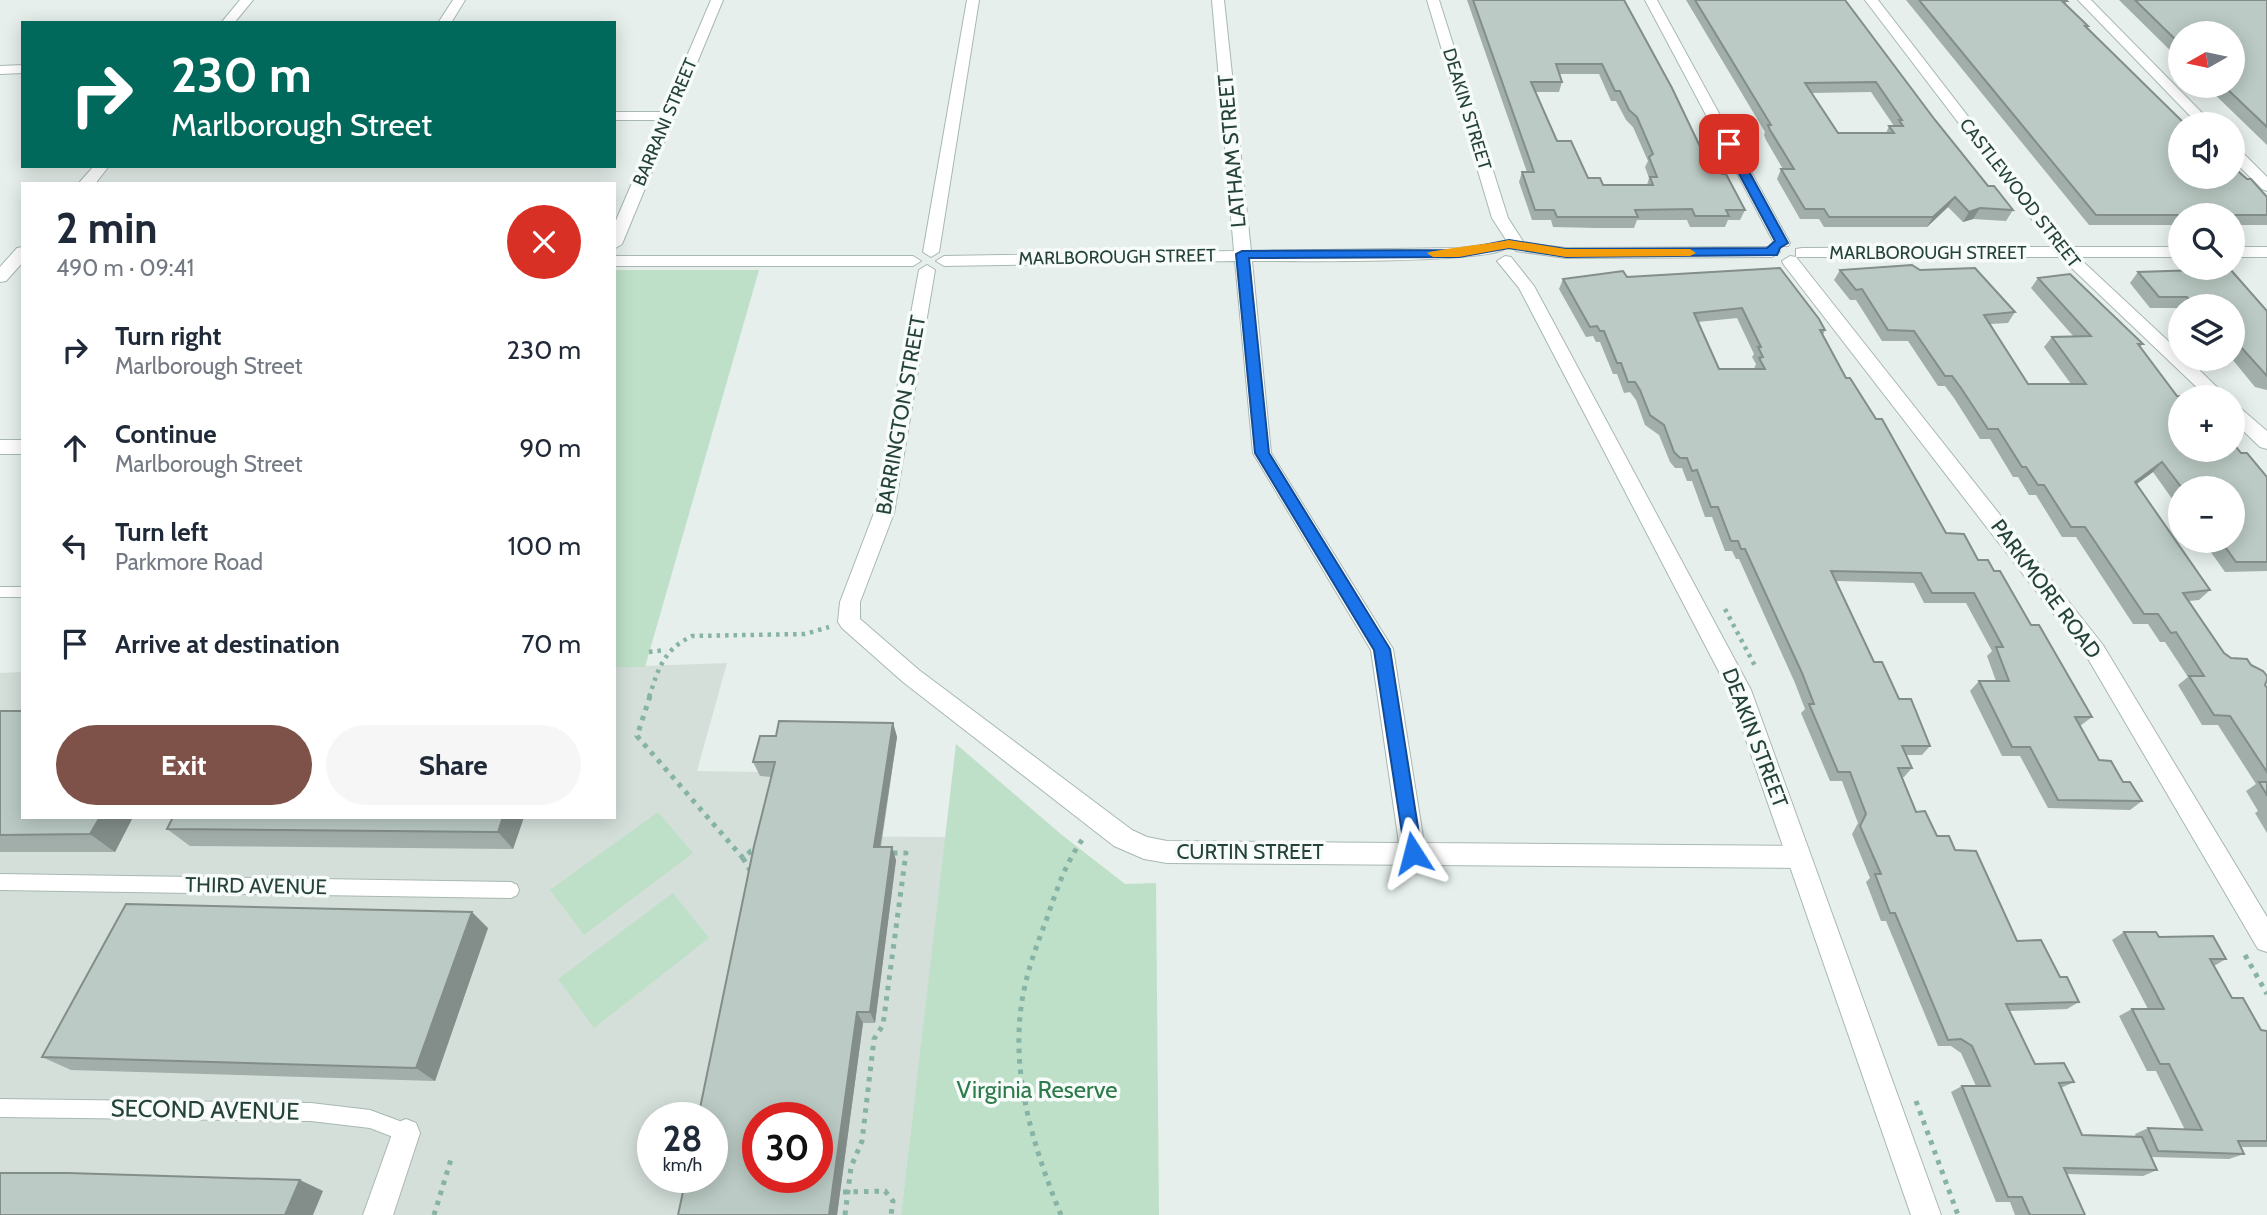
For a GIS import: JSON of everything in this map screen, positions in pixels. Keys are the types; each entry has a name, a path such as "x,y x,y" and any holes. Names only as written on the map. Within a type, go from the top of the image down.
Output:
{"street":[{"path":"229,21 247,0"},
{"path":"445,21 459,0"},
{"name":"BARRANI STREET","path":"616,239 717,0"},
{"path":"616,261 920,266 922,253 938,256 972,0"},
{"name":"LATHAM STREET","path":"1219,0 1262,453 1382,649 1413,853"},
{"name":"DEAKIN STREET","path":"1433,0 1512,253 1740,690 1926,1215"},
{"name":"PARKMORE ROAD","path":"1651,0 1787,253 2095,651 2267,940"},
{"name":"CASTLEWOOD STREET","path":"1871,0 2064,252 2205,385"},
{"path":"2084,0 2194,112"},
{"path":"0,71 21,69"},
{"path":"616,116 666,116"},
{"path":"2245,163 2267,186"},
{"path":"88,182 100,168"},
{"name":"MARLBOROUGH STREET","path":"938,256 2168,252"},
{"path":"2245,252 2267,252"},
{"path":"0,255 21,256"},
{"path":"0,277 21,256"},
{"name":"BARRINGTON STREET","path":"849,622 850,602 884,513 920,266"},
{"path":"2245,422 2267,442"},
{"path":"0,447 21,447"},
{"name":"CURTIN STREET","path":"849,622 911,676 1123,838 1144,848 1167,852 1799,857"},
{"path":"378,1215 406,1133"}],"lane":[{"path":"0,592 21,592"},
{"name":"THIRD AVENUE","path":"0,882 511,890"},
{"name":"SECOND AVENUE","path":"0,1108 311,1112 370,1119 406,1133"}],"path":[{"path":"1719,599 1757,672"},
{"path":"649,652 667,650 692,636 805,634 849,622"},
{"path":"667,650 637,736 752,869 749,883"},
{"path":"1061,1215 1029,1126 1021,1068 1022,1000 1037,946 1069,855 1098,819"},
{"path":"743,858 751,851 764,851"},
{"path":"845,1215 845,1192 851,1167 862,1141 874,1039 883,1025 906,853 880,853"},
{"path":"2239,946 2267,994"},
{"path":"1911,1088 1958,1215"},
{"path":"434,1215 452,1156"},
{"path":"845,1192 885,1191 892,1201 891,1215"}],"shaded area":[{"path":"727,663 697,771 761,772 782,777 769,836 946,837 901,1215 0,1215 0,673 21,672 21,819 616,819 616,667"}],"green space":[{"path":"616,270 759,270 645,667 616,667"},
{"name":"Virginia Reserve","path":"956,744 1062,835 1125,884 1156,883 1159,1215 901,1215"},
{"path":"658,812 693,853 584,935 550,890"},
{"path":"673,893 709,938 594,1028 558,979"}],"building":[{"path":"1473,0 1624,0 1672,88 1709,165 1717,165 1722,174 1726,174 1745,210 1726,210 1729,216 1695,216 1692,209 1635,210 1638,217 1557,217 1554,210 1535,210 1522,172 1534,172","holes":["1556,64 1602,64 1615,91 1620,91 1629,110 1637,117 1653,154 1649,157 1657,177 1650,177 1653,185 1603,185 1600,178 1588,178 1571,141 1557,141 1531,82 1562,82"]},
{"path":"1695,0 1845,0 1935,120 1988,186 1994,186 2013,210 1980,208 1969,212 1955,197 1933,217 1829,217 1824,209 1805,209 1781,169 1794,169 1770,130 1768,125 1771,125","holes":["1876,82 1902,120 1899,120 1903,126 1889,126 1894,133 1838,133 1805,83"]},
{"path":"1919,0 2066,0 2062,1 2088,26 2085,26 2173,112 2168,112 2168,189 2245,189 2245,177 2251,179 2267,197 2267,215 2245,215 2245,203 2168,203 2168,215 2096,215"},
{"path":"2135,0 2267,0 2267,127 2237,98 2245,98 2245,21 2168,21 2168,32"},
{"path":"1912,265 1920,270 1975,268 2015,312 1984,315 2028,384 2086,384 2052,337 2091,336 2038,278 2070,274 2143,344 2138,344 2169,385 2168,462 2245,462 2247,453 2267,477 2267,562 2236,562 2230,553 2245,553 2245,476 2173,476 2162,462 2135,482 2168,530 2168,553 2184,553 2210,590 2183,593 2224,653 2231,658 2247,659 2267,676 2267,772 2230,716 2214,715 2189,676 2204,676 2176,632 2171,633 2158,614 2144,614 2085,527 2071,527 2044,485 2038,485 2026,467 2022,467 1998,429 1988,429 1952,376 1945,376 1914,331 1888,330 1862,289 1856,290 1840,270"},
{"path":"1780,268 1819,319 1825,330 1820,330 1846,378 1850,378 1876,419 1882,419 1946,533 1964,534 1978,560 1988,560 1994,571 2000,571 2031,625 2039,625 2092,717 2075,717 2099,760 2111,761 2123,782 2130,782 2142,801 2058,800 2030,747 2012,747 1979,681 2009,681 1996,647 2003,647 1974,593 1932,593 1921,573 1831,571 1874,662 1882,662 1899,699 1911,699 1930,746 1902,746 1912,768 1898,768 1916,812 1925,811 1937,836 1949,836 1955,850 1976,851 2017,941 2041,940 2060,977 2067,977 2079,1002 2006,1004 2035,1064 2064,1063 2074,1082 2059,1083 2082,1135 2142,1137 2157,1170 2064,1168 2085,1215 2030,1215 2022,1197 2008,1197 1962,1086 1990,1086 1972,1046 1961,1039 1948,1040 1895,913 1890,913 1875,874 1881,874 1860,826 1866,814 1850,772 1838,772 1809,704 1814,704 1802,673 1745,549 1741,549 1738,541 1731,541 1718,507 1711,507 1697,470 1692,471 1687,458 1680,458 1674,452 1664,425 1650,415 1635,382 1628,382 1604,331 1600,331 1597,326 1590,327 1563,279 1623,271 1627,277","holes":["1742,308 1761,347 1758,347 1763,357 1759,358 1765,369 1719,369 1694,313"]},
{"path":"2168,271 2168,280 2240,280 2267,311 2267,376 2245,351 2245,294 2168,294 2168,297 2159,297 2138,272"},
{"path":"0,711 21,711 21,819 99,819 90,834 0,835"},
{"path":"779,721 893,723 874,847 892,847 870,1012 857,1012 833,1186 833,1102 742,1102 742,1193 832,1193 829,1215 678,1215 683,1193 728,1193 728,1102 701,1102 754,846 775,762 753,762 760,736 776,736"},
{"path":"2259,782 2267,782 2267,795"},
{"path":"172,819 502,819 498,832 167,829"},
{"path":"126,904 472,912 416,1068 42,1057"},
{"path":"2124,932 2156,932 2159,937 2213,936 2226,959 2210,959 2232,998 2243,998 2261,1030 2267,1031 2267,1141 2238,1141 2244,1154 2158,1151 2148,1128 2202,1130 2169,1064 2160,1064 2132,1009 2164,1009"},
{"path":"0,1173 300,1180 285,1215 0,1215"}],"slow traffic":[{"path":"1433,253 1459,253 1509,244 1566,253 1690,253"}],"route":[{"path":"1413,853 1382,649 1262,453 1242,254 1459,253 1509,244 1566,253 1772,252 1774,245 1782,243 1729,144"}]}
